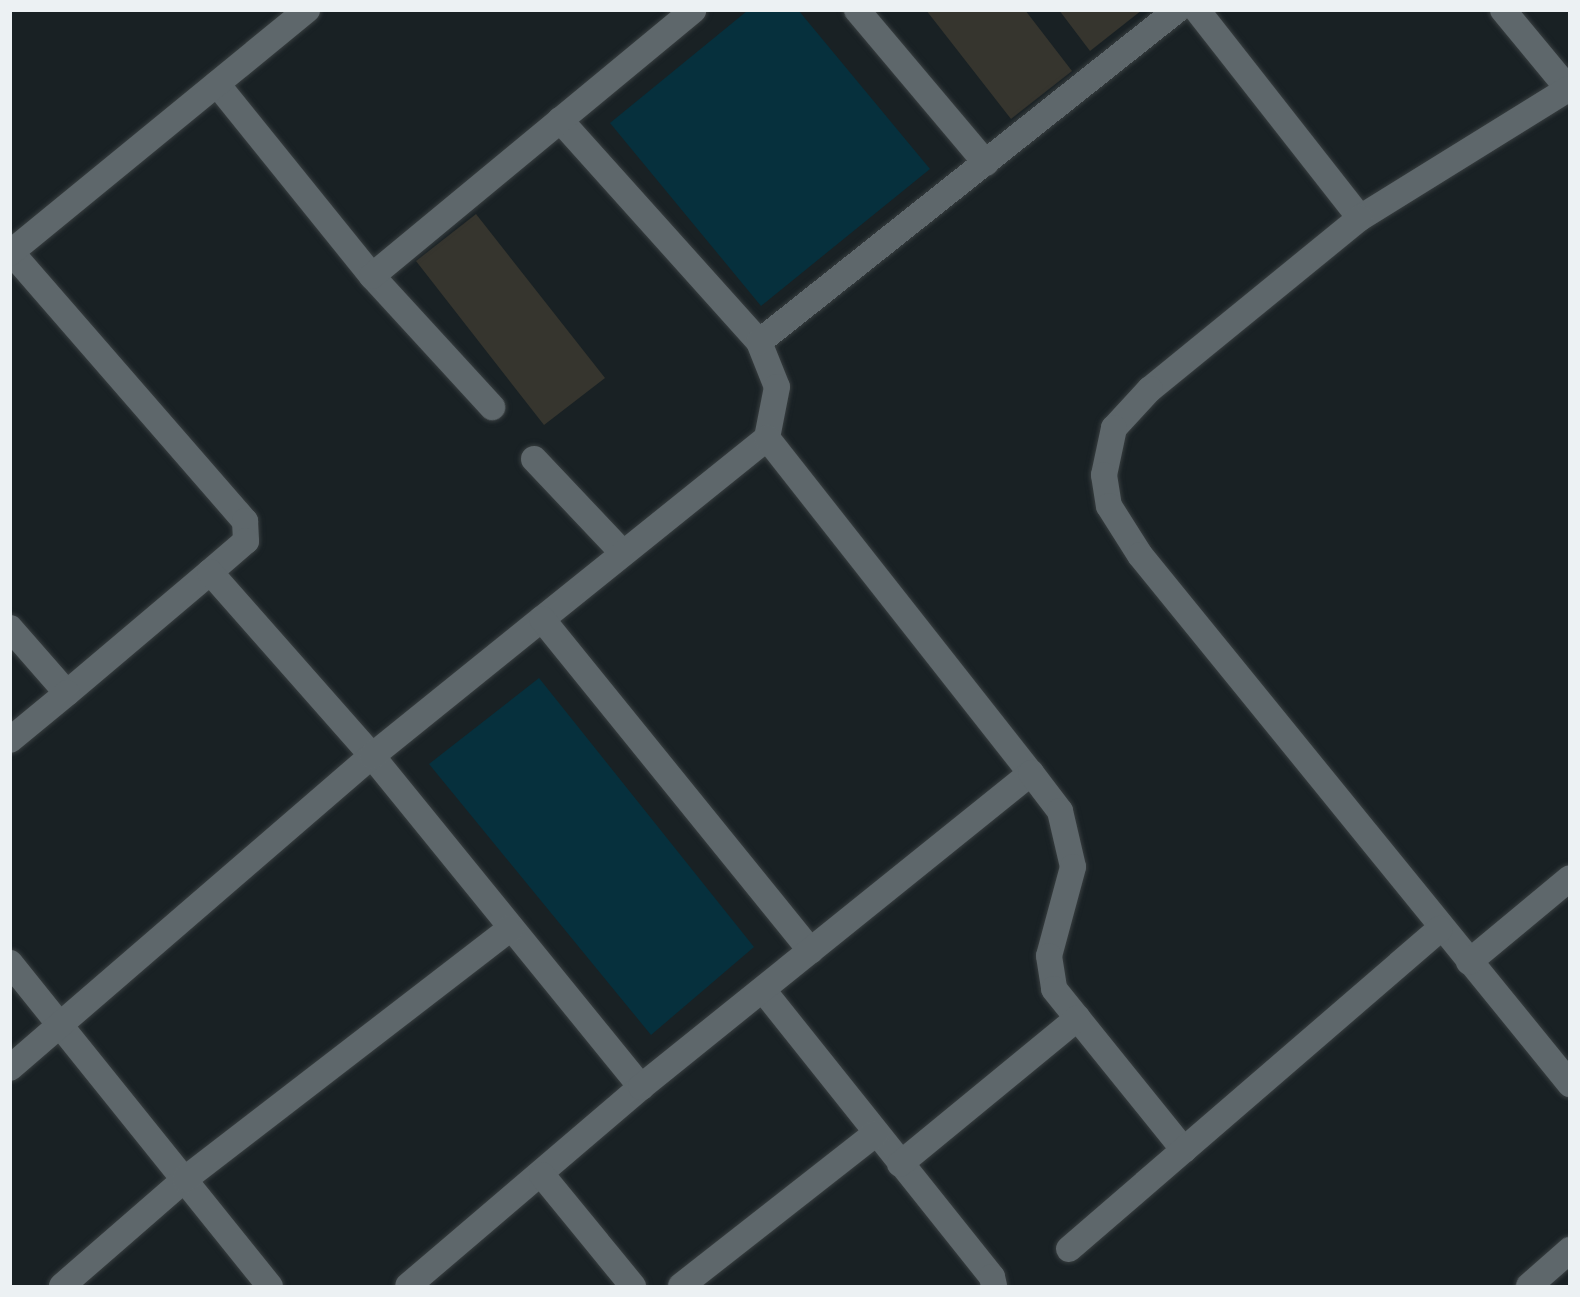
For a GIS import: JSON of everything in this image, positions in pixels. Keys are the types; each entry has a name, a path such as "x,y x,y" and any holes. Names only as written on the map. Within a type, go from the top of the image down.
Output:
{"street":[{"path":"10,740 246,541 245,521 11,252 307,10"},
{"path":"372,276 693,10"},
{"path":"857,10 986,163"},
{"path":"759,342 1177,10"},
{"path":"1197,10 1360,218"},
{"path":"1503,10 1569,90 1360,218 1150,389 1114,428 1104,475 1109,506 1140,555 1440,929 1569,1084"},
{"path":"217,84 372,276 492,406"},
{"path":"10,1068 62,1027 372,756 767,438 777,387 759,342 560,120"},
{"path":"767,438 1060,811 1073,867 1049,956 1054,989 1184,1150"},
{"path":"534,459 623,553"},
{"path":"210,572 372,756 641,1087"},
{"path":"542,619 811,951"},
{"path":"10,628 67,693"},
{"path":"408,1287 542,1175 641,1087 1031,773"},
{"path":"1469,962 1569,878"},
{"path":"62,1287 185,1179 511,928"},
{"path":"1069,1249 1440,929"},
{"path":"10,963 270,1287"},
{"path":"763,990 992,1277 994,1287"},
{"path":"900,1164 1078,1018"},
{"path":"681,1287 876,1133"},
{"path":"542,1175 633,1287"},
{"path":"1528,1287 1569,1250"}],"shaded area":[{"path":"747,11 799,11 930,169 761,306 610,123"},
{"path":"539,678 754,947 651,1035 429,764"}],"building":[{"path":"926,10 1025,10 1072,71 1011,119"},
{"path":"1059,10 1142,10 1090,51"},
{"path":"476,214 605,378 544,425 416,261"}]}
